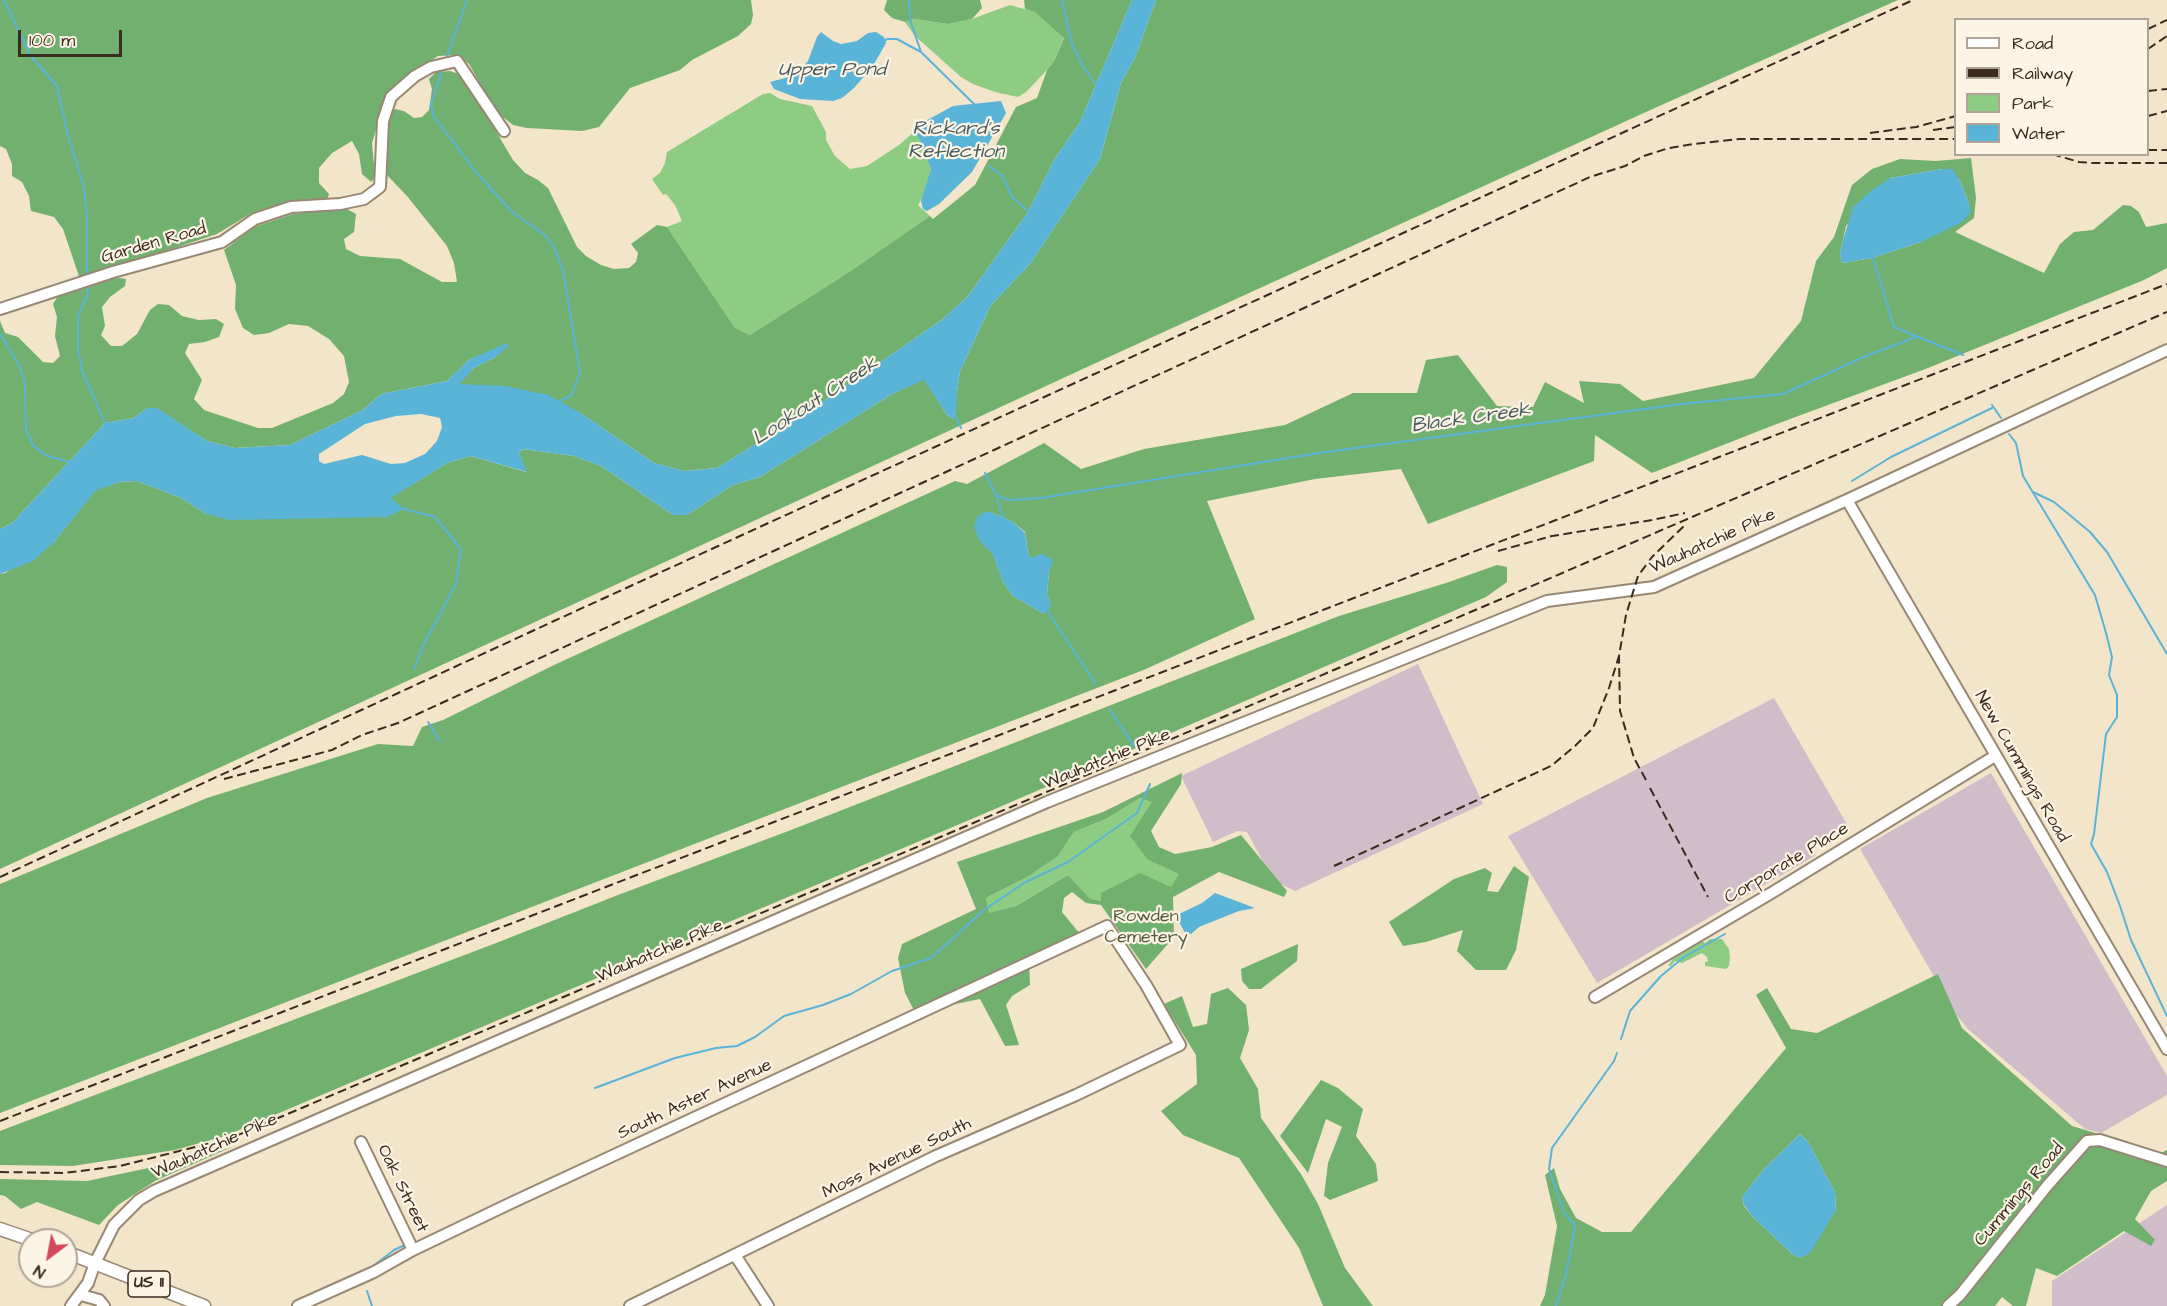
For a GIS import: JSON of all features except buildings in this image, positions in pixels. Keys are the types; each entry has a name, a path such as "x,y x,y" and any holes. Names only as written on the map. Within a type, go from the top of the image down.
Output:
{"main road":[{"path":"0,1229 18,1235"},
{"name":"US 11","path":"78,1257 204,1306"}],"street":[{"name":"Garden Road","path":"0,309 113,272 222,242 255,219 291,207 364,199 380,187 383,121 391,97 415,76 431,67 457,61 504,131"},
{"name":"Wauhatchie Pike","path":"71,1306 88,1283 114,1225 139,1200 154,1191 1047,802 1547,601 1654,587 1847,500 2167,350"},
{"name":"New Cummings Road","path":"1847,500 2167,1049"},
{"name":"Corporate Place","path":"1595,997 1773,892 1995,756"},
{"name":"Moss Avenue South","path":"630,1306 936,1156 1050,1104 1076,1095 1180,1045 1146,985 1107,926"},
{"name":"South Aster Avenue","path":"298,1306 1107,926"},
{"name":"Cummings Road","path":"1948,1306 1960,1295 2047,1186 2087,1141 2100,1140 2167,1161"},
{"name":"Oak Street","path":"361,1142 413,1250"},
{"path":"735,1255 768,1306"},
{"path":"81,1294 99,1300 104,1306"}],"shaded area":[{"path":"1418,664 1483,804 1295,891 1273,880 1247,832 1237,831 1213,842 1181,776"},
{"path":"1774,698 1848,826 1811,848 1816,855 1597,983 1508,836"},
{"path":"1991,773 2167,1076 2167,1095 2101,1133 2085,1129 1968,1029 1957,1016 1860,849"},
{"path":"2167,1205 2167,1306 2052,1306 2052,1281"}],"green space":[{"path":"0,0 751,0 753,15 751,24 738,36 692,60 680,70 630,88 599,127 582,131 513,125 493,106 469,64 458,55 438,56 392,88 386,96 372,143 375,177 371,182 362,174 359,154 352,141 332,153 319,168 319,183 329,194 327,200 273,206 250,214 217,234 80,279 63,229 54,217 31,211 29,196 22,182 12,176 12,164 6,149 0,146"},
{"path":"887,0 980,0 982,8 972,19 948,24 914,19 905,22 892,18 884,10"},
{"path":"1024,0 1132,0 1080,122 1054,160 1028,212 968,296 943,319 815,407 717,468 684,471 654,463 579,412 458,384 475,367 494,358 508,346 470,359 447,381 381,394 363,410 290,445 235,448 207,441 156,408 147,408 134,418 105,423 12,523 0,529 0,321 5,333 18,337 43,362 53,363 60,356 55,336 57,317 53,304 58,296 109,279 126,279 125,286 110,297 102,307 105,326 101,335 111,346 122,346 137,334 150,310 158,304 169,305 182,316 199,320 216,319 224,324 219,337 189,344 185,353 202,380 194,399 204,410 258,428 272,428 333,403 344,394 349,382 344,356 329,339 308,326 289,324 269,333 254,335 243,328 235,309 236,285 224,250 254,227 293,214 345,208 356,214 354,232 344,239 346,249 360,256 400,259 442,282 457,282 454,263 447,246 407,196 386,174 389,113 395,109 404,111 414,118 422,117 429,110 432,89 429,79 436,72 450,71 459,74 472,91 513,160 525,173 548,188 577,247 586,256 601,265 614,269 629,268 636,262 638,253 631,244 657,225 667,227 735,328 750,335 849,272 930,216 933,219 975,185 1016,107 1037,98 1047,70 1054,61 1064,38 1035,12 1025,9"},
{"path":"1156,0 1898,0 1657,107 1111,356 0,869 0,574 54,542 96,489 120,482 137,481 181,498 206,514 390,498 447,463 471,456 526,472 519,453 523,449 574,456 601,466 673,515 687,515 733,485 760,477 892,394 924,379 947,415 953,419 960,371 991,305 1030,264 1100,159 1121,83 1135,58"},
{"path":"1010,5 1035,12 1064,37 1054,61 1026,92 1018,97 995,92 961,77 915,36 905,22 914,19 948,24 972,19"},
{"path":"770,93 780,99 812,106 826,132 826,140 835,156 850,169 867,166 914,132 931,169 924,195 918,205 930,216 849,272 750,335 735,328 667,227 682,221 675,205 666,194 663,195 652,179 660,173 667,152 763,94"},
{"path":"1971,158 1976,198 1974,218 1955,232 2044,273 2060,244 2074,232 2093,230 2123,205 2131,206 2139,212 2146,227 2167,223 2167,268 2144,280 1928,368 1652,473 1595,435 1594,461 1428,524 1401,469 1315,479 1207,501 1255,619 1146,669 0,1113 0,884 207,798 378,744 413,746 422,727 443,720 554,665 955,481 967,484 1044,443 1081,469 1144,449 1285,425 1353,393 1417,393 1426,360 1458,355 1497,406 1533,407 1545,382 1584,403 1579,381 1620,384 1643,401 1754,378 1801,321 1816,261 1834,237 1852,185 1872,169 1900,159 1936,161","holes":["1942,169 1959,179 1969,203 1921,242 1872,258 1842,263 1840,254 1846,226 1890,178","985,512 991,512 1013,522 1025,532 1028,553 1049,572 1047,595 1051,603 1044,614 1013,596 1003,582 992,552"]},
{"path":"1497,565 1507,567 1507,582 1486,597 981,815 225,1136 175,1150 73,1166 0,1165 0,1131 791,830 1339,616"},
{"name":"Rowden Cemetery","path":"1182,773 1181,784 1151,831 1159,847 1175,854 1212,847 1241,835 1287,891 1284,897 1219,872 1173,897 1174,937 1146,969 1101,905 1086,903 1072,892 1064,898 1062,912 1080,934 1029,958 1030,985 1012,996 1006,1005 1019,1045 1005,1046 980,999 915,1012 905,993 898,958 902,944 976,909 957,862 1103,812","holes":["1140,798 1152,802 1130,836 1148,860 1179,874 1171,887 1140,873 1101,893 1101,901 1090,899 1068,875 1016,906 989,913 986,898 1029,876 1058,856 1074,832 1106,819"]},
{"path":"1140,798 1152,801 1148,860 1180,874 1171,888 1119,885 1101,893 1102,901 1090,900 1068,875 1016,906 989,914 986,898 1029,876 1058,856 1074,832 1106,819"},
{"path":"1514,866 1529,877 1516,950 1506,970 1476,970 1457,951 1463,930 1426,942 1403,946 1389,922 1454,879 1485,868 1492,873 1487,891 1498,892"},
{"path":"1710,939 1722,939 1729,949 1729,966 1726,969 1705,966 1705,962 1708,961 1702,953 1682,963 1675,961 1668,966 1673,959 1702,941 1705,943"},
{"path":"1298,944 1297,961 1261,989 1249,989 1242,981 1241,969"},
{"path":"1938,974 1962,1028 2072,1126 2161,1153 2167,1150 2167,1181 2151,1191 2135,1219 2155,1240 2151,1246 2124,1231 2057,1276 2036,1268 2026,1306 2013,1306 2002,1297 1995,1306 1540,1306 1545,1295 1557,1226 1545,1175 1554,1168 1560,1189 1576,1218 1602,1232 1631,1232 1786,1048 1756,995 1767,988 1791,1029 1817,1033","holes":["1800,1134 1808,1142 1835,1192 1836,1210 1801,1258 1792,1254 1753,1217 1744,1206 1742,1197 1764,1169"]},
{"path":"1228,988 1246,1005 1249,1030 1240,1058 1258,1089 1261,1118 1301,1174 1318,1204 1345,1268 1373,1306 1323,1306 1299,1248 1239,1158 1183,1135 1161,1111 1197,1084 1196,1055 1164,1004 1182,996 1193,1027 1207,1024 1211,994"},
{"path":"1321,1080 1338,1088 1363,1109 1356,1136 1376,1164 1378,1181 1330,1200 1324,1196 1328,1163 1342,1127 1326,1119 1308,1173 1280,1136"},
{"path":"234,1146 155,1181 118,1205 99,1225 37,1202 21,1209 5,1196 0,1195 0,1179 87,1181 205,1156"}],"water":[{"path":"1132,0 1156,0 1135,58 1121,83 1100,159 1030,264 991,305 960,371 953,419 947,415 924,380 892,394 760,477 733,485 687,515 673,515 601,466 574,456 523,449 519,453 527,472 471,456 447,463 391,498 404,509 387,517 230,520 206,514 181,498 137,481 120,482 96,490 54,542 33,561 0,574 0,529 12,523 105,423 134,418 147,408 157,408 207,441 235,448 290,445 363,410 381,394 447,381 470,359 507,343 508,347 494,358 475,367 459,384 505,386 548,395 579,412 654,463 684,471 717,468 815,407 943,319 968,296 1028,212 1054,160 1080,122","holes":["421,414 440,418 442,427 437,441 425,454 405,463 391,464 362,455 324,464 319,461 319,454 365,424 396,416"]},
{"name":"Upper Pond","path":"821,32 841,44 857,41 868,33 876,32 884,37 886,43 873,66 842,98 833,101 800,99 774,89 770,82 789,77 808,61"},
{"name":"Rickard's Reflection","path":"1001,101 1006,113 972,172 939,204 927,211 923,209 921,201 931,169 914,132 918,125 953,106"},
{"path":"1952,169 1969,203 1971,212 1962,222 1921,242 1872,258 1842,263 1840,254 1853,207 1890,178"},
{"path":"991,512 1013,522 1025,533 1031,558 1042,554 1053,560 1049,572 1047,595 1051,603 1050,608 1044,614 1013,596 1003,582 992,553 979,540 974,527 978,516"},
{"path":"1215,893 1255,908 1239,911 1199,927 1191,934 1185,933 1177,915 1202,903"},
{"path":"1800,1134 1808,1142 1835,1192 1836,1210 1810,1253 1801,1258 1792,1254 1753,1217 1744,1205 1742,1197 1764,1169"}],"waterway":[{"path":"4,0 31,56 57,86 69,140 84,186 87,217 87,275"},
{"path":"446,59 467,0"},
{"path":"909,0 910,20 921,52 975,105"},
{"path":"1062,0 1072,44 1081,63 1095,83 1098,83"},
{"path":"883,42 887,39 897,39 921,52"},
{"path":"443,68 431,105 434,117 477,173 511,211 546,236 563,270 580,373 571,396 559,401"},
{"path":"989,166 1003,176 1012,197 1029,212"},
{"path":"1873,257 1894,327 1963,355"},
{"path":"87,286 88,293 78,316 78,348 82,370 106,425"},
{"path":"0,334 19,365 25,384 26,430 33,445 45,455 69,462"},
{"name":"Black Creek","path":"996,495 1009,500 1041,498 1319,453 1681,404 1783,394 1866,356 1916,337"},
{"name":"Black Creek","path":"956,394 955,415 961,428"},
{"name":"Black Creek","path":"1992,405 2001,418"},
{"path":"1852,481 1891,457 1992,408"},
{"path":"2009,434 2016,443 2023,476 2095,595 2106,633 2112,657 2109,675 2117,695 2117,717 2106,734 2091,844 2107,872 2131,940 2167,1016"},
{"name":"Black Creek","path":"985,473 1004,519"},
{"name":"Black Creek","path":"2033,492 2054,502 2090,532 2107,552 2167,654"},
{"path":"401,508 435,517 461,549 456,584 423,646 414,669"},
{"path":"1046,609 1096,684"},
{"path":"1109,709 1135,747"},
{"path":"428,722 440,741"},
{"path":"595,1088 675,1058 716,1048 737,1046 755,1037 784,1016 851,994 892,971 931,958 984,910 1024,883 1068,862 1137,813 1150,784"},
{"path":"1621,1039 1630,1011 1661,976 1684,957 1725,934"},
{"path":"1556,1306 1566,1275 1575,1225 1565,1214 1549,1169 1552,1148 1614,1061 1617,1053"},
{"path":"368,1270 394,1250 405,1245"},
{"path":"367,1291 372,1306"}],"railway":[{"path":"0,877 554,621 1913,0"},
{"path":"2149,29 2167,20"},
{"path":"2149,48 2167,36"},
{"path":"2149,91 2167,89"},
{"path":"2149,116 2167,111"},
{"path":"1870,133 1916,127 1954,117"},
{"path":"1933,130 1954,127"},
{"path":"224,779 332,750 362,735 398,723 1590,177 1625,166 1644,156 1669,148 1740,139 1954,139"},
{"path":"2149,150 2167,150"},
{"path":"2059,156 2079,162 2093,163 2167,163"},
{"path":"0,1121 2167,284"},
{"path":"0,1172 64,1173 120,1166 231,1138 1546,580 2167,312"},
{"path":"1498,551 1552,536 1685,513"},
{"path":"1646,780 1634,758 1620,711 1619,656 1626,615 1638,576 1652,557 1686,524"},
{"path":"1334,866 1551,766 1593,728 1619,656"},
{"path":"1650,788 1708,897"}],"water label":[{"name":"Lookout Creek","path":"816,402"}]}
